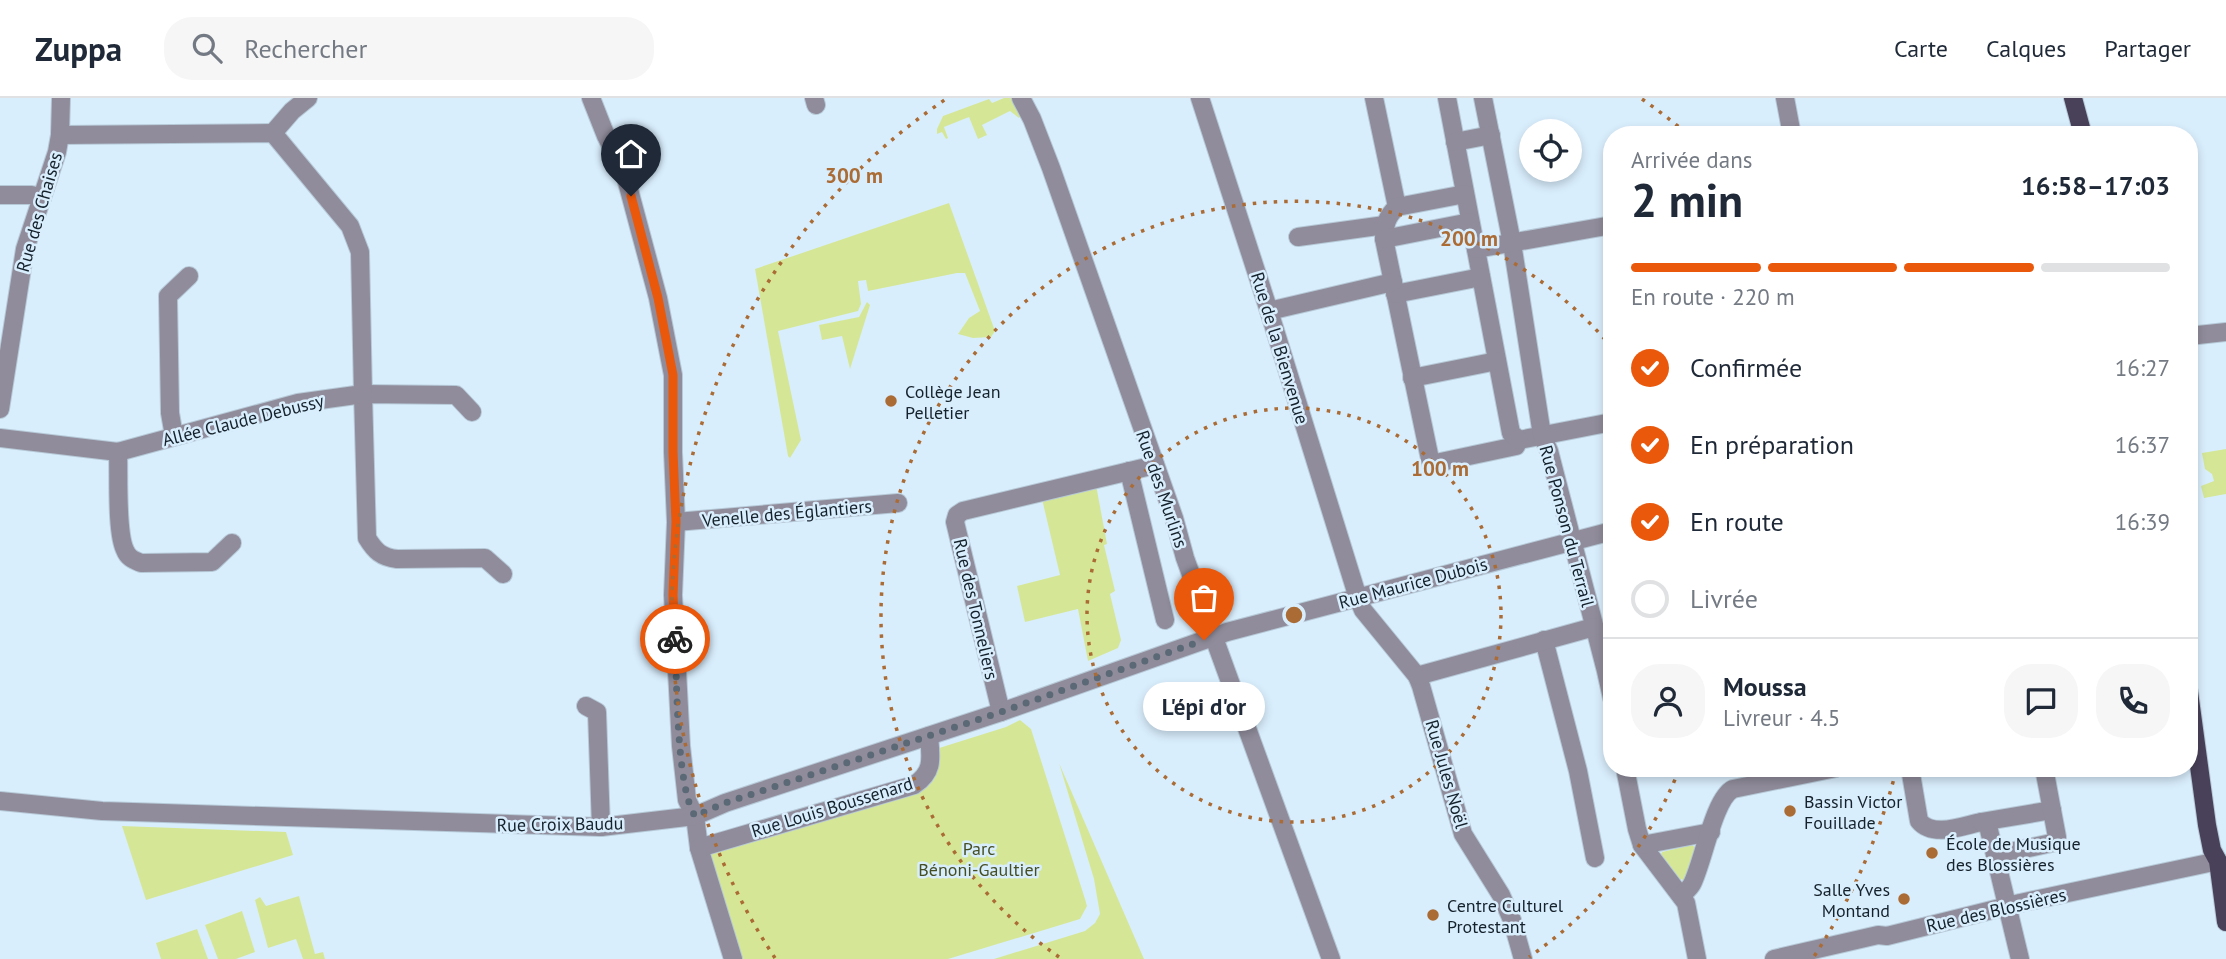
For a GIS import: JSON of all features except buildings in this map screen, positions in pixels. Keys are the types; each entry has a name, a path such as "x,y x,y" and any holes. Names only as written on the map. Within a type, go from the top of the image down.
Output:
{"main road":[{"path":"2073,98 2081,126"},
{"path":"2198,758 2207,825 2219,854 2226,922"}],"street":[{"name":"Rue des Chaises","path":"0,409 25,249 57,152 61,98"},
{"path":"60,135 273,132 292,111 309,98"},
{"path":"591,98 624,171 658,298 673,375 676,522 673,595 681,746 687,800 695,816 699,848 733,959"},
{"name":"Rue des Murlins","path":"1021,98 1051,168 1185,558 1332,959"},
{"name":"Rue de la Bienvenue","path":"1200,98 1358,598"},
{"path":"1374,98 1397,207"},
{"path":"1447,98 1511,433 1520,440"},
{"name":"Rue Ponson du Terrail","path":"1483,98 1512,243 1542,435 1549,451 1594,627 1603,648"},
{"path":"1785,98 1790,126"},
{"path":"273,132 350,226 360,252 367,538 383,557 485,558 503,574"},
{"path":"1455,142 1491,135"},
{"path":"1465,194 1397,207 1389,214 1384,232 1431,464 1516,446 1520,440 1603,424"},
{"path":"0,195 32,195 41,198"},
{"path":"1298,237 1384,232 1470,222"},
{"path":"1476,249 1603,227"},
{"path":"174,436 170,413 168,296 189,276"},
{"path":"1269,311 1394,288 1481,277"},
{"path":"2198,334 2226,331"},
{"path":"1412,378 1497,361"},
{"name":"Allée Claude Debussy","path":"0,438 118,452 298,403 362,394 456,395 472,412"},
{"path":"118,452 121,536 125,551 131,558 142,563 212,562 232,543"},
{"name":"Rue des Tonneliers","path":"1001,712 955,522 957,515 963,511 1155,465"},
{"path":"1129,471 1165,620"},
{"name":"Venelle des Églantiers","path":"676,522 898,503"},
{"name":"Rue Maurice Dubois","path":"1215,637 1603,532"},
{"name":"Rue Jules Noël","path":"1358,598 1363,610 1417,676 1463,834 1501,895 1512,920 1522,959"},
{"path":"1417,676 1594,627"},
{"name":"Rue Croix Baudu","path":"0,801 102,811 601,827 695,816 725,803 1001,712 1215,637"},
{"path":"1544,640 1578,771 1595,858"},
{"path":"586,706 597,712 601,827"},
{"name":"Rue Louis Boussenard","path":"699,848 914,785 925,778 929,768 929,736"},
{"path":"1627,777 1642,845 1688,908 1697,959"},
{"path":"1681,896 1692,885 1724,796 1733,789 1792,777"},
{"path":"1912,777 1919,821 1925,828 1933,831 2052,810"},
{"path":"1996,855 2056,842 2046,777"},
{"path":"1981,822 1990,832 2020,959"},
{"path":"1642,845 1711,832"},
{"name":"Rue des Blossières","path":"1774,959 1878,935 1887,936 2219,854"}],"green space":[{"path":"1011,98 1019,118 1010,111 982,125 987,135 978,139 969,117 944,127 948,138 946,139 942,132 937,134 943,116 989,99 992,103"},
{"path":"949,203 995,331 991,337 973,338 958,334 969,318 980,311 965,273 868,291 866,280 858,281 861,304 858,311 778,331 801,440 790,458 755,269"},
{"path":"867,302 870,305 850,369 842,336 822,340 819,325 859,317"},
{"path":"2226,449 2226,494 2204,498 2201,486 2214,481 2212,474 2205,469 2202,453"},
{"path":"1096,485 1107,544 1104,545 1115,591 1110,594 1121,640 1118,648 1088,661 1078,609 1025,622 1017,586 1060,575 1042,499"},
{"name":"Parc Bénoni-Gaultier","path":"1020,720 1031,729 1085,899 1087,906 1080,919 948,959 740,959 706,849 925,789 937,771 936,749"},
{"path":"1059,763 1144,959 994,959 1085,931 1095,923 1100,914 1094,879"},
{"path":"122,826 286,832 293,855 146,900"},
{"path":"1692,845 1696,848 1683,880 1661,854"},
{"path":"299,896 315,954 323,952 325,959 303,959 296,939 268,948 255,900 260,897 266,906"},
{"path":"242,911 255,952 236,959 218,959 205,925"},
{"path":"197,929 208,959 161,959 156,943"}],"way so far":[{"path":"675,639 687,800 695,816 725,803 1001,712 1204,640"}],"place":[{"name":"Collège Jean Pelletier","path":"891,401"},
{"name":"L'épi d'or","path":"1204,640"},
{"name":"Bassin Victor Fouillade","path":"1790,811"},
{"name":"École de Musique des Blossières","path":"1932,853"},
{"name":"Salle Yves Montand","path":"1904,899"},
{"name":"Centre Culturel Protestant","path":"1433,915"}],"route":[{"path":"631,196 658,298 673,375 675,639"}]}
